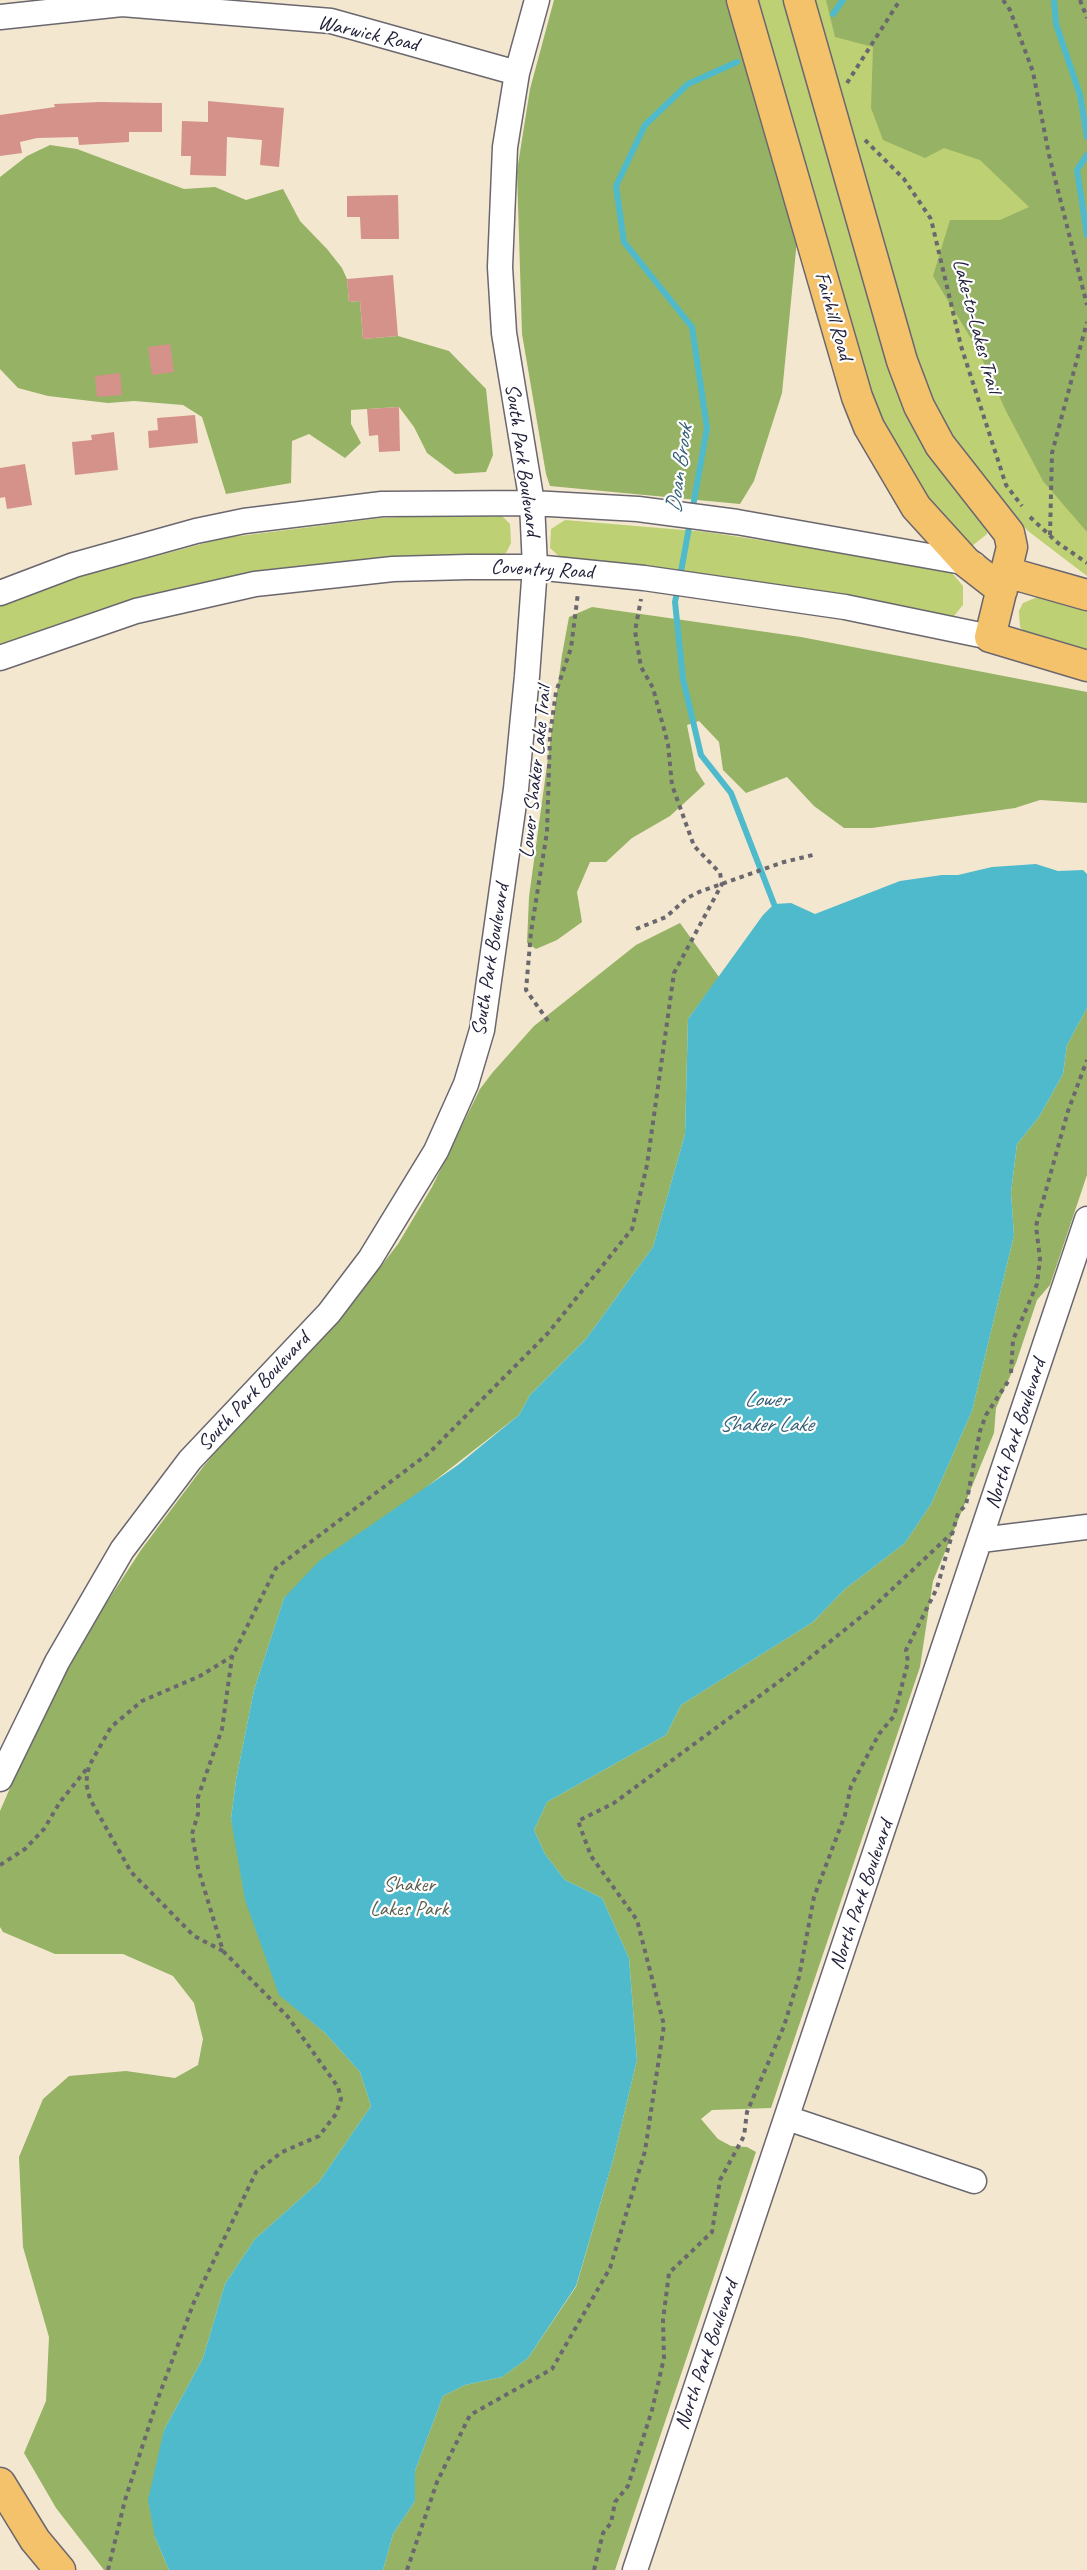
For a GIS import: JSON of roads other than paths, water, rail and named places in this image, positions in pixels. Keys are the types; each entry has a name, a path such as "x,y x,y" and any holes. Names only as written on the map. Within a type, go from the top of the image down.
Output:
{"main road":[{"name":"Fairhill Road","path":"742,0 861,407 882,453 916,507 966,562 1004,581"},
{"path":"799,0 902,361 919,406 940,445 1009,533 1012,547 990,637"},
{"path":"1004,581 1087,595"},
{"name":"Coventry Road","path":"990,637 1087,666"},
{"path":"0,2483 35,2540 60,2570"}],"street":[{"name":"South Park Boulevard","path":"0,1779 57,1662 123,1550 190,1460 329,1312 369,1259 435,1151 466,1084 484,1023 528,676 535,567 532,503 504,333 500,267 505,147 517,72 537,0"},
{"name":"Warwick Road","path":"0,17 122,4 331,21 517,72"},
{"path":"0,592 135,546 244,521 382,504 532,503 638,509 737,522 966,562"},
{"name":"Coventry Road","path":"0,658 136,611 255,584 393,569 535,567 643,587 718,589 845,608 990,637"},
{"name":"North Park Boulevard","path":"635,2570 1087,1219"},
{"path":"981,1540 1087,1527"},
{"path":"787,2118 974,2181"}],"water":[{"name":"Lower Shaker Lake","path":"1036,864 1058,871 1083,870 1087,874 1087,1008 1067,1045 1063,1074 1039,1117 1017,1144 1011,1193 1014,1235 972,1411 931,1504 905,1543 845,1589 813,1622 681,1705 666,1735 547,1802 534,1830 545,1854 565,1880 602,1898 629,1958 637,2060 613,2160 576,2286 528,2358 502,2377 465,2385 443,2396 415,2471 415,2501 393,2534 383,2570 169,2570 155,2537 148,2500 164,2430 203,2358 225,2284 255,2239 319,2182 371,2106 360,2072 325,2033 279,1995 245,1900 231,1819 236,1780 254,1690 284,1598 319,1561 458,1465 519,1415 530,1395 586,1339 653,1247 685,1134 688,1019 763,915 774,904 791,903 815,914 900,881 958,875 992,867"}],"waterway":[{"name":"Doan Brook","path":"833,14 843,0"},
{"path":"1054,0 1056,24 1080,95 1087,137"},
{"name":"Doan Brook","path":"692,512 707,428 692,327 624,242 616,186 645,125 688,84 737,62"},
{"path":"1087,155 1077,170 1087,235"},
{"name":"Doan Brook","path":"680,577 690,522"},
{"name":"Doan Brook","path":"678,587 675,602 683,679 701,755 731,793 774,904"}],"park label":[{"name":"Shaker Lakes Park","path":"409,1897"}]}
